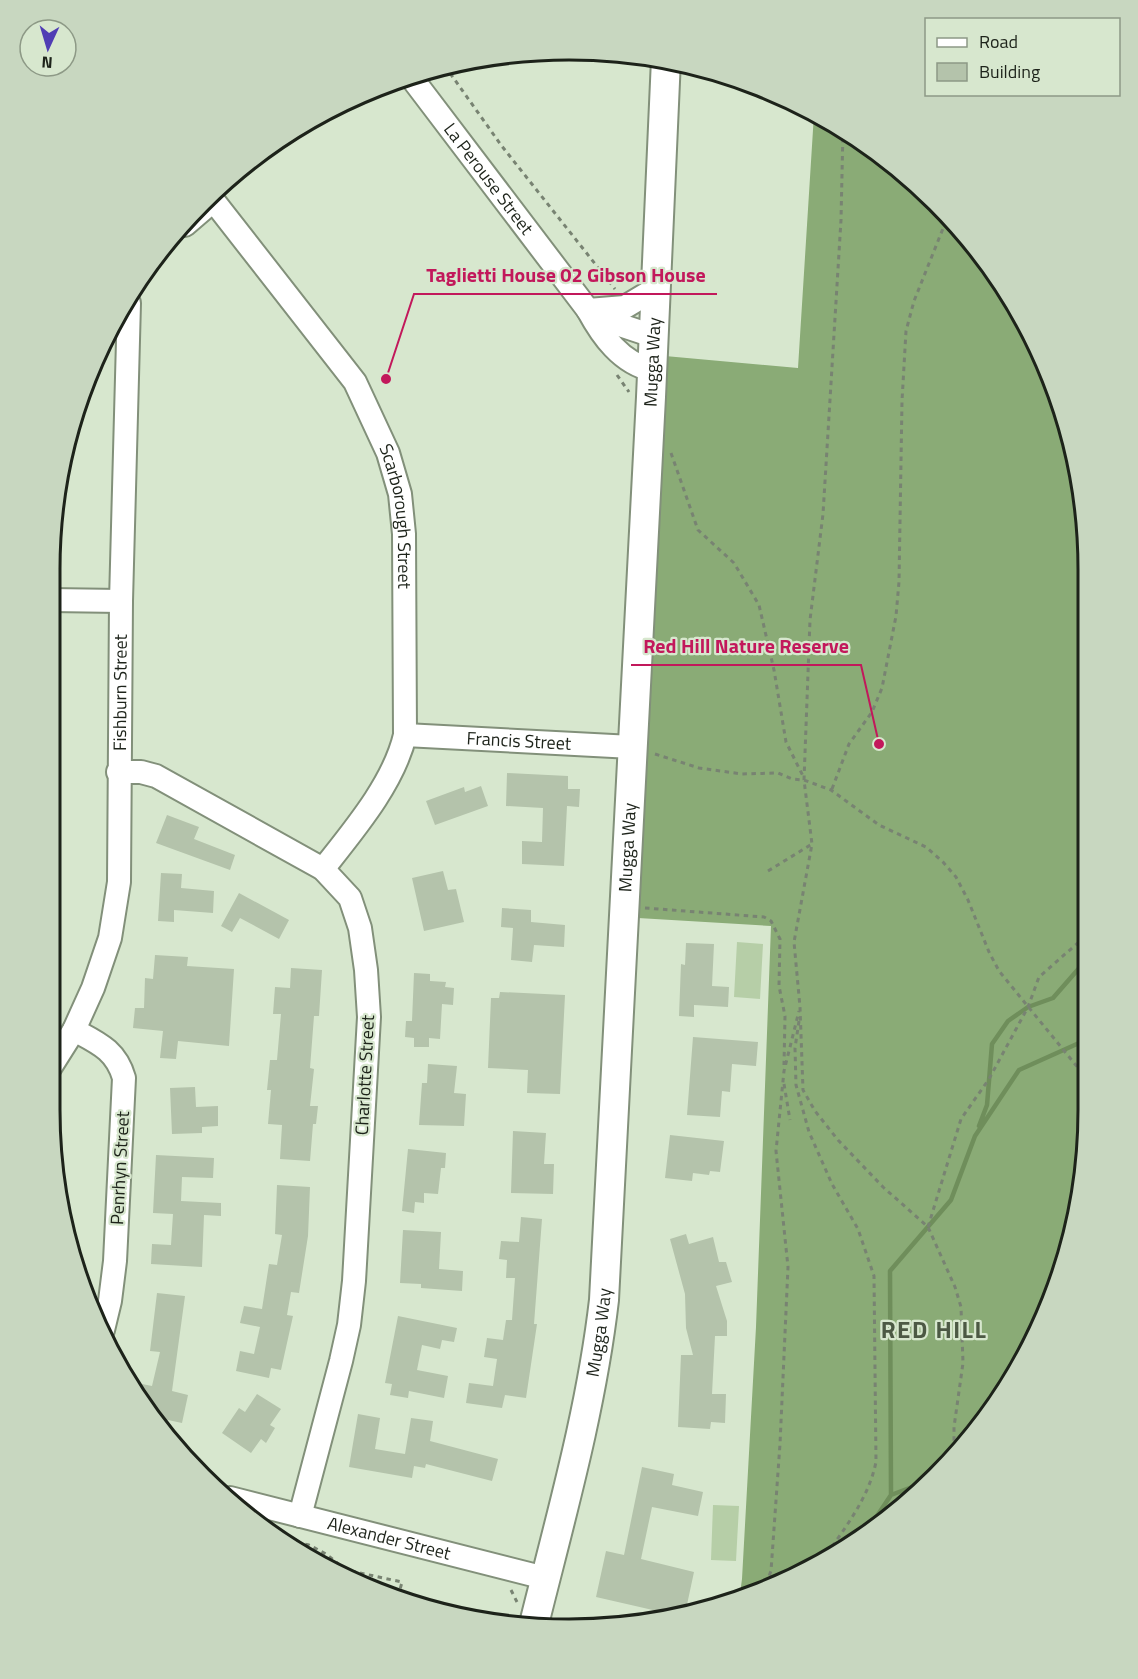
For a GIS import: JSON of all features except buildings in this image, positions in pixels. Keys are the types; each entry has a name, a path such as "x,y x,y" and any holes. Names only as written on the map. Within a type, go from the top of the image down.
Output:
{"main road":[{"name":"Mugga Way","path":"535,1618 588,1405 600,1333 607,1253 665,70"}],"street":[{"name":"La Perouse Street","path":"416,84 588,310 609,343 628,360 642,368 652,370"},
{"name":"Scarborough Street","path":"215,203 355,382 388,453 400,494 404,534 405,735 399,754 381,788 360,822 323,869"},
{"path":"588,310 625,308 655,289"},
{"name":"La Perouse Street","path":"588,310 614,323 653,336"},
{"name":"Fishburn Street","path":"60,1052 74,1030 103,962 116,909 129,313"},
{"path":"60,600 121,601"},
{"name":"Francis Street","path":"405,735 632,747"},
{"name":"Charlotte Street","path":"118,772 141,772 156,776 323,869 350,898 360,928 369,1017 349,1326 300,1516"},
{"name":"Penrhyn Street","path":"74,1030 104,1046 118,1061 124,1078 115,1262 105,1320"},
{"name":"Alexander Street","path":"243,1501 545,1578"}],"path":[{"path":"451,74 501,145 619,293"},
{"path":"843,140 841,219 823,514 810,620 804,780 812,844 794,942 800,1007 803,1090 815,1111 838,1140 928,1227 955,1287 961,1307 963,1363 954,1427 954,1444"},
{"path":"831,790 849,744 872,712 882,688 896,616 899,582 902,401 906,331 914,301 944,225"},
{"path":"671,452 698,530 734,563 759,605 774,670 786,741 804,780"},
{"path":"632,747 699,768 742,774 778,773 792,779 804,780 831,790 879,825 926,848 956,877 999,971 1078,1067"},
{"path":"768,871 812,844"},
{"path":"625,907 764,917 771,921 780,939 779,986 785,1016 784,1071 776,1151 788,1267 779,1467 771,1571 768,1578"},
{"path":"928,1227 961,1119 989,1079 1028,1007 1039,977 1078,943"},
{"path":"790,1120 784,1071 800,1007"},
{"path":"800,1007 795,1048 796,1085 809,1132 832,1184 858,1229 874,1276 876,1462 873,1480 865,1497 833,1545"},
{"path":"302,1543 326,1554 339,1564"},
{"path":"356,1572 402,1582 400,1590"}],"green space":[{"path":"813,122 852,146 905,186 952,233 973,259 1010,314 1026,344 1051,405 1061,437 1074,503 1078,569 1077,1143 1068,1209 1051,1274 1026,1335 992,1393 973,1420 929,1470 879,1514 824,1551 794,1567 741,1589 756,1327 771,926 638,918 665,356 798,368"},
{"path":"737,942 763,944 760,999 734,997"},
{"path":"713,1505 739,1506 736,1561 711,1560"}],"waterway":[{"path":"979,1126 987,1105 992,1044 1008,1021 1028,1007 1053,998 1078,969"},
{"path":"891,1495 890,1271 951,1200 975,1136 1019,1070 1078,1043"},
{"path":"878,1515 891,1495 911,1488"}],"place":[{"name":"Taglietti House 02 Gibson House","path":"386,379"},
{"name":"Red Hill Nature Reserve","path":"879,744"}],"district":[{"name":"RED HILL","path":"934,1330"}]}
